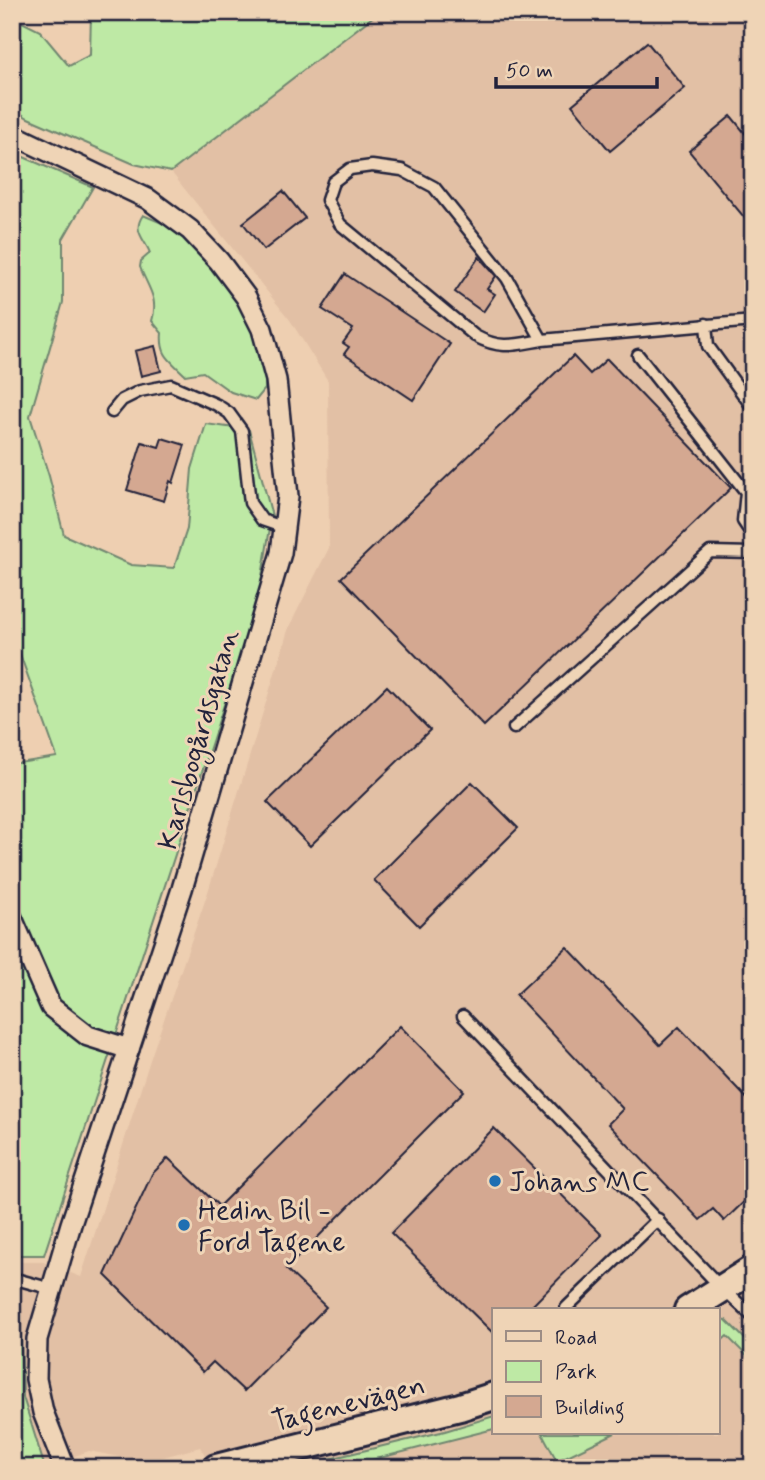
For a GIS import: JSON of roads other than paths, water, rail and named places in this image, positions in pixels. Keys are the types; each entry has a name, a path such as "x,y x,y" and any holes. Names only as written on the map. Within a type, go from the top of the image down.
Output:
{"street":[{"name":"Karlsbogårdsgatan","path":"12,134 148,199 190,230 219,261 246,298 262,329 276,380 288,496 281,553 182,889 37,1339 36,1379 43,1412 65,1468"},
{"path":"12,918 51,1007 88,1036 129,1049"},
{"path":"691,1308 753,1269"},
{"name":"Tagenevägen","path":"216,1468 257,1462 492,1397"}],"lane":[{"path":"542,340 508,278 434,187 402,170 372,166 350,169 333,182 327,200 340,224 475,336 491,344 508,347 542,340 753,321"},
{"path":"706,324 708,346 753,408"},
{"path":"638,355 746,492 743,521 753,536"},
{"path":"112,412 122,400 140,391 171,385 217,405 229,414 242,431 250,503 262,520 285,528"},
{"path":"514,728 710,552 753,553"},
{"path":"463,1016 753,1317"},
{"path":"566,1308 657,1219"},
{"path":"12,1278 52,1289"}],"place":[{"name":"Johans MC","path":"495,1181"},
{"name":"Hedin Bil - Ford Tagene","path":"184,1225"}]}
